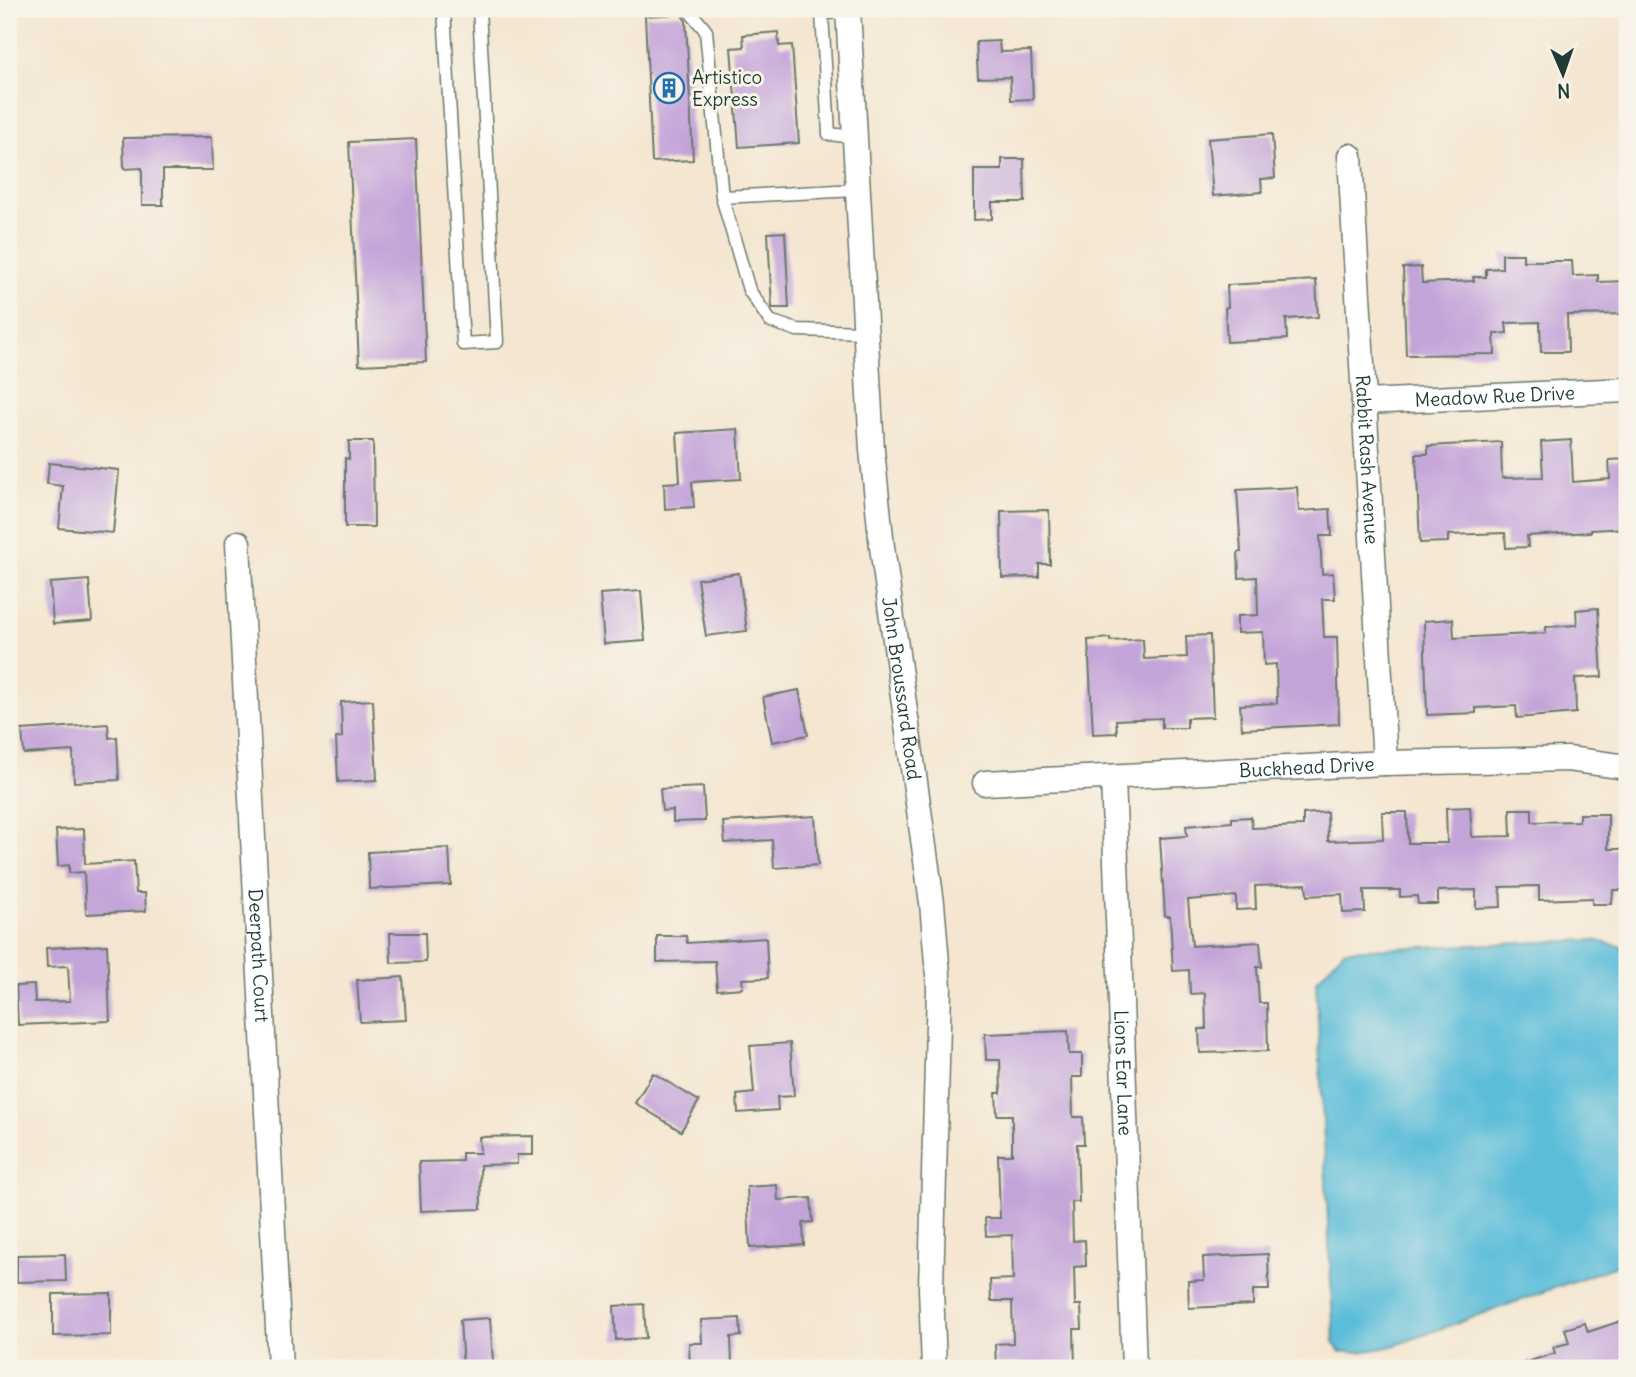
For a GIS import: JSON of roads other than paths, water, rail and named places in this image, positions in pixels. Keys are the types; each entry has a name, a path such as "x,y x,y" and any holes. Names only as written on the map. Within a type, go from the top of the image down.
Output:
{"street":[{"name":"John Broussard Road","path":"848,10 872,450 882,547 932,903 939,987 931,1288 934,1368"},
{"name":"Rabbit Rash Avenue","path":"1350,156 1385,763"},
{"name":"Meadow Rue Drive","path":"1364,402 1627,390"},
{"name":"Deerpath Court","path":"238,542 280,1368"},
{"name":"Buckhead Drive","path":"985,783 1385,763 1568,759 1627,767"},
{"name":"Lions Ear Lane","path":"1113,777 1134,1368"}],"lane":[{"path":"444,9 463,344 497,342 479,9"},
{"path":"688,9 706,31 722,197 749,290 770,321 797,330 866,332"},
{"path":"848,10 822,13 829,134 854,137"},
{"path":"824,55 850,53"},
{"path":"827,97 852,96"},
{"path":"722,197 857,190"}],"water":[{"path":"1594,940 1627,948 1627,1262 1390,1347 1340,1352 1334,1342 1316,981 1344,950"}],"place":[{"name":"Artistico Express","path":"669,88"}]}
